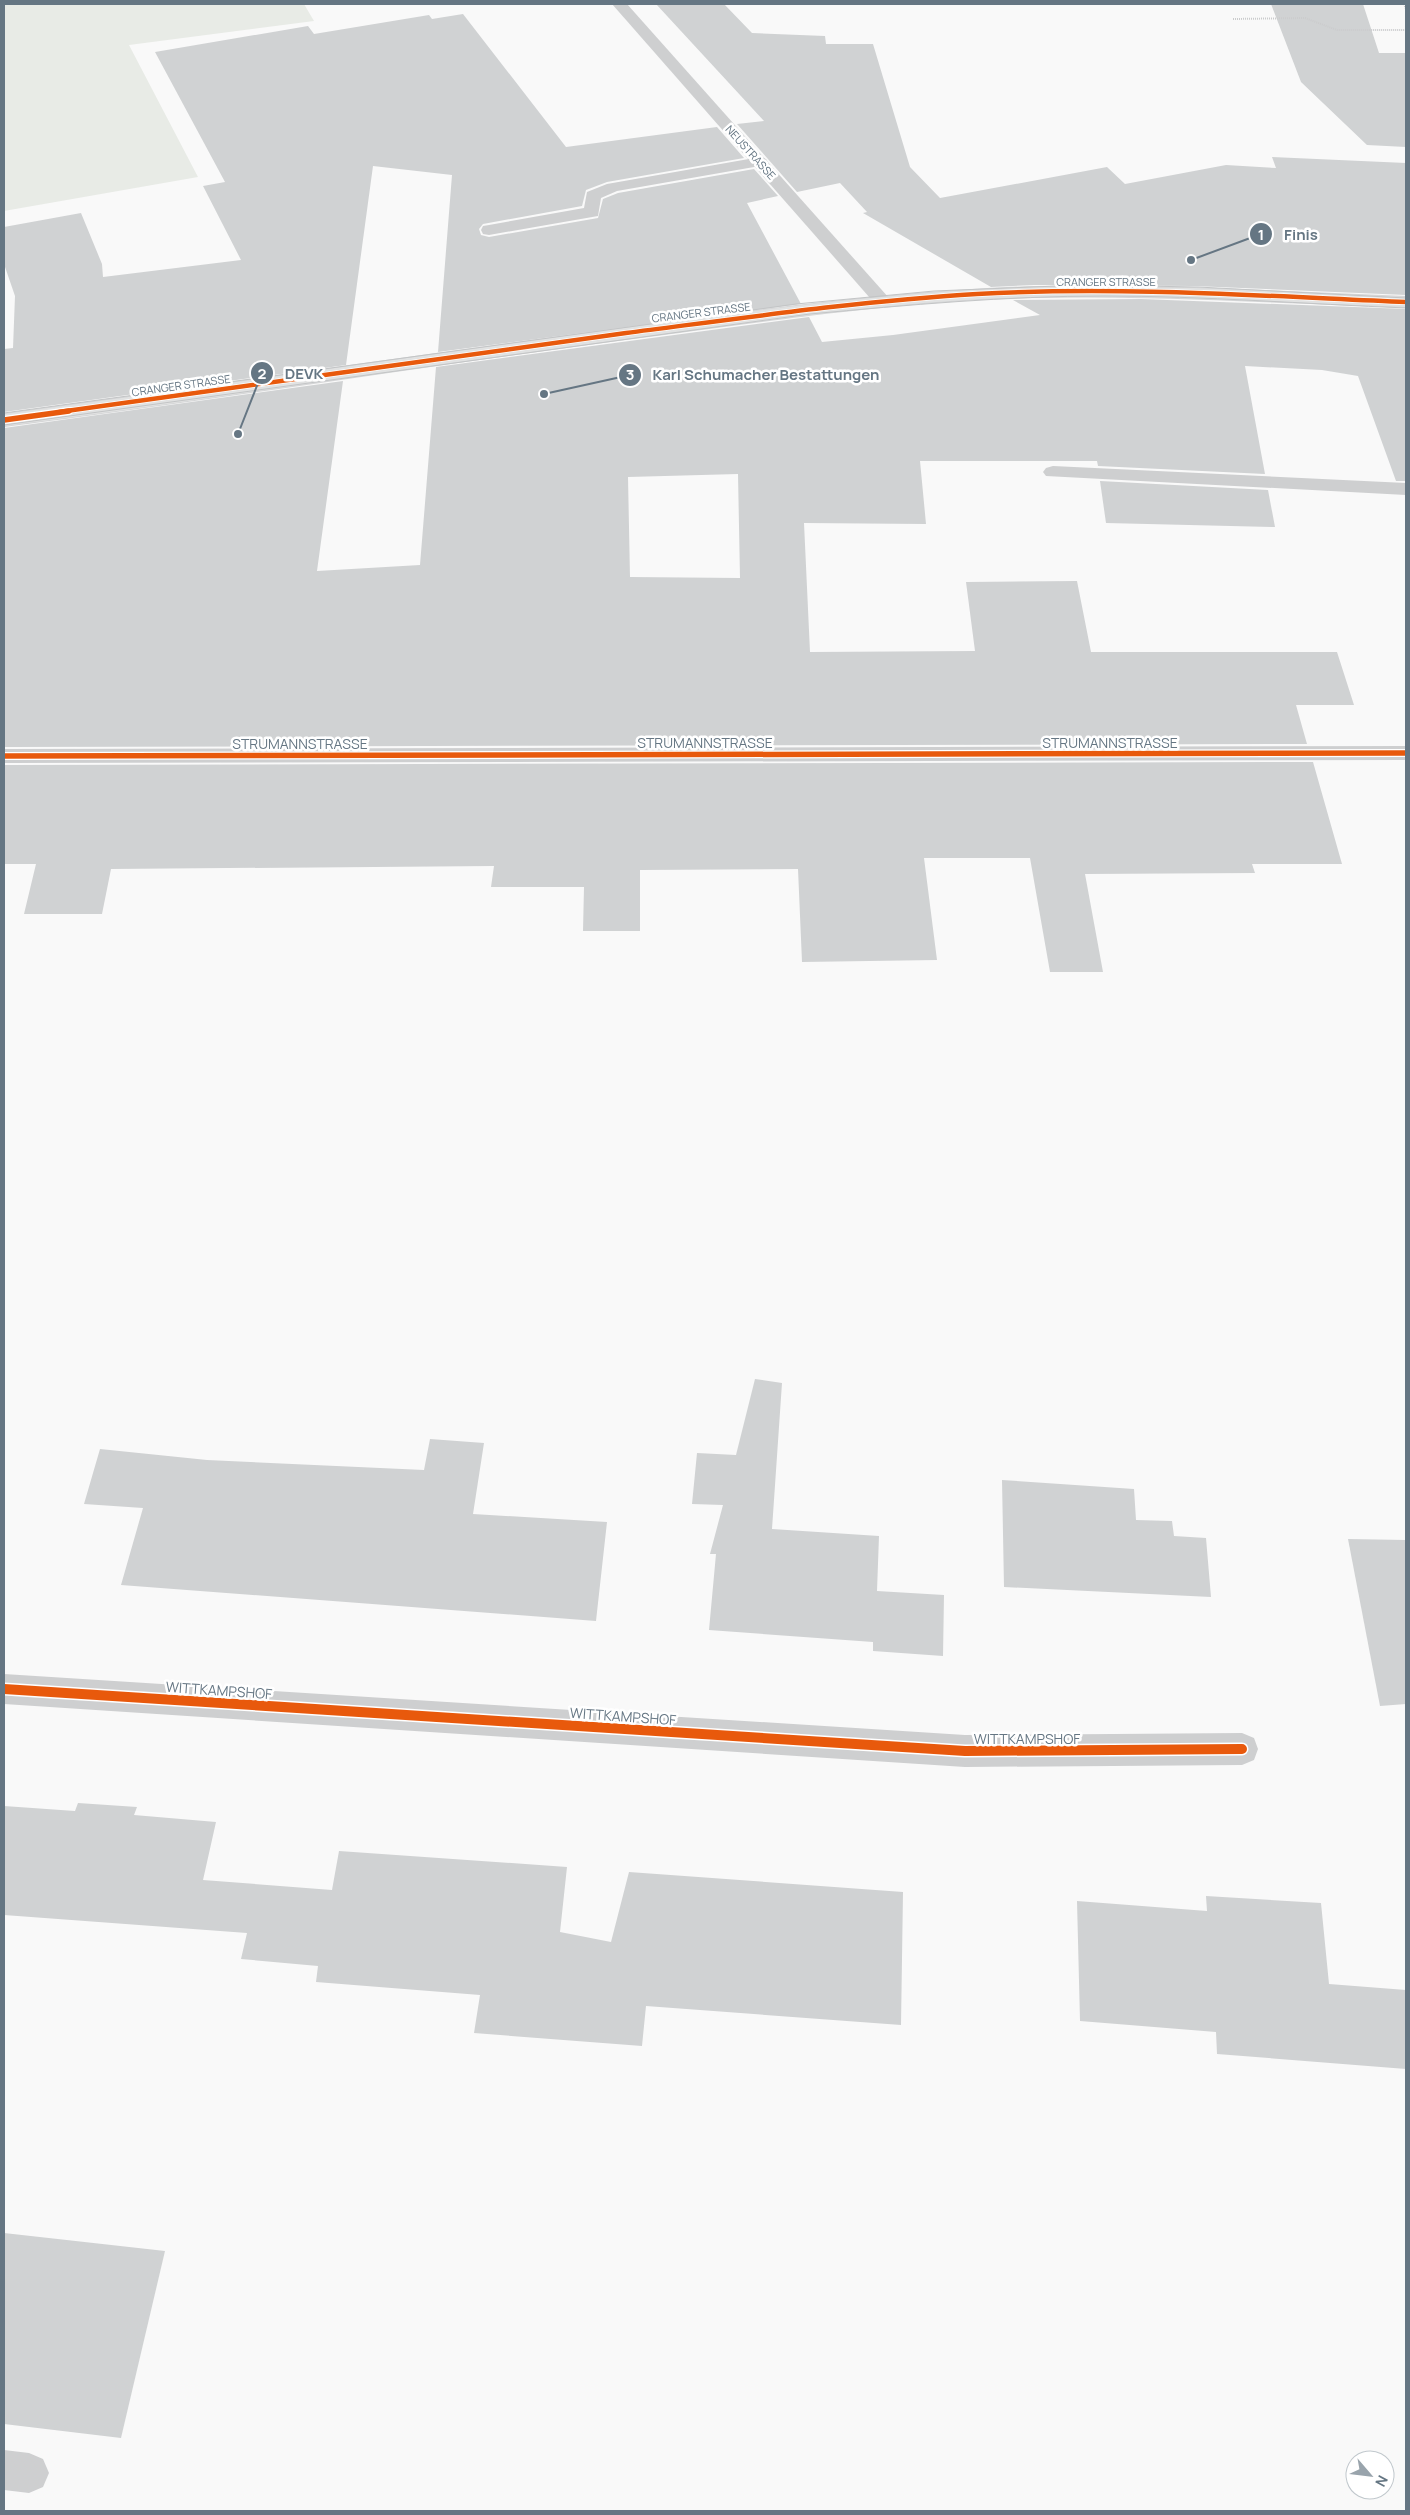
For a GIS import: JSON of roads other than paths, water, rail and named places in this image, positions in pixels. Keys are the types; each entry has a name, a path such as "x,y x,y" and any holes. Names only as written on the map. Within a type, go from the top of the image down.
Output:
{"main road":[{"name":"CRANGER STRASSE","path":"4,420 554,342 818,308 883,302 980,294 1098,291 1406,302"}],"street":[{"name":"NEUSTRASSE","path":"619,4 883,302"},
{"path":"489,230 592,212 593,196 613,187 760,162"},
{"path":"1053,472 1406,490"},
{"name":"STRUMANNSTRASSE","path":"4,756 1406,753"},
{"name":"WITTKAMPSHOF","path":"4,1689 965,1751 1242,1749"}],"tram line":[{"path":"4,413 796,304 934,291 1082,285 1198,287 1406,298"},
{"path":"4,425 810,314 884,307 994,299 1067,296 1142,296 1406,308"}],"place":[{"name":"Finis","path":"1191,260"},
{"name":"Karl Schumacher Bestattungen","path":"544,394"},
{"name":"DEVK","path":"238,434"}]}
